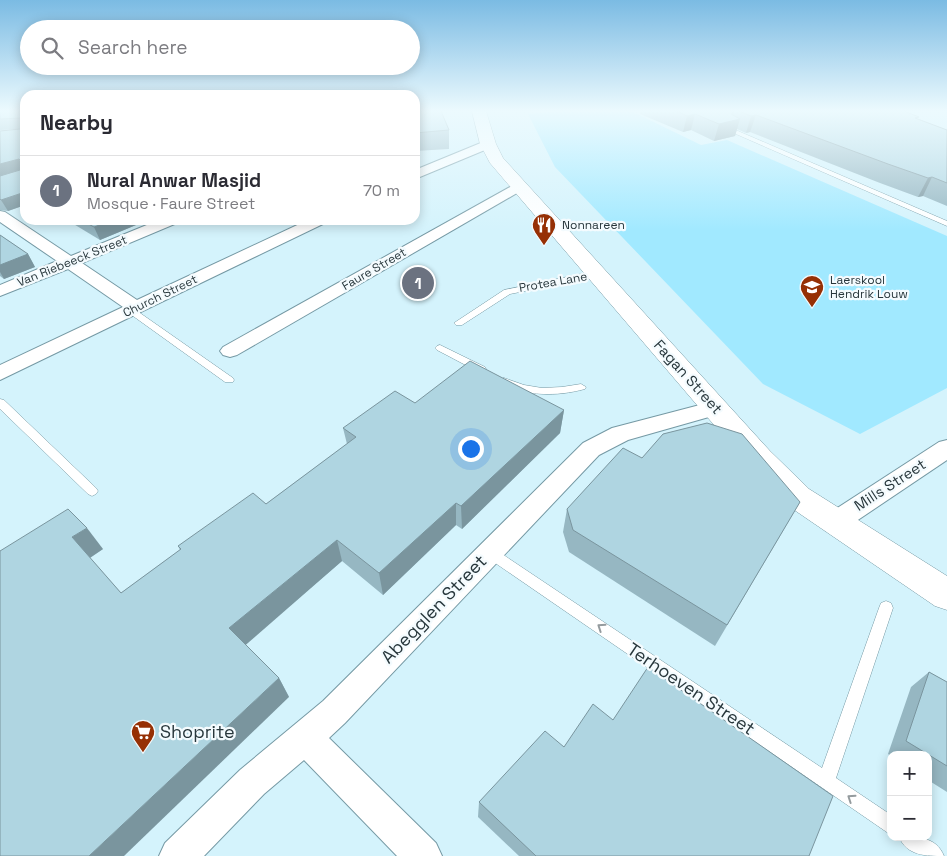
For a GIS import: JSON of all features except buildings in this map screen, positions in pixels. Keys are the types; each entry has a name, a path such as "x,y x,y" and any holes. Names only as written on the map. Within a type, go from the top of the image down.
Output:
{"street":[{"path":"420,173 472,151"},
{"name":"Fagan Street","path":"491,151 496,160 760,459 798,497 834,523 947,595"},
{"name":"Faure Street","path":"230,351 519,186"},
{"path":"0,215 131,304 134,309"},
{"name":"Van Riebeeck Street","path":"0,291 160,225"},
{"name":"Church Street","path":"0,373 310,225"},
{"name":"Abegglen Street","path":"178,856 252,782 334,712 590,449 620,434 716,408"},
{"name":"Mills Street","path":"834,523 947,448"},
{"path":"305,737 423,856"}],"lane":[{"path":"779,151 947,224"},
{"name":"Protea Lane","path":"458,323 507,292 597,274"},
{"path":"134,309 136,314 229,380"},
{"path":"440,348 509,384 538,391 553,392 581,387"},
{"path":"0,403 92,491"},
{"name":"Terhoeven Street","path":"490,552 887,823"},
{"path":"826,781 886,608"},
{"path":"914,841 935,856"}],"shaded area":[{"name":"Laerskool Hendrik Louw","path":"547,151 752,151 947,236 947,388 860,434 763,384 555,167"}],"place":[{"name":"Nonnareen","path":"544,246"},
{"name":"Nural Anwar Masjid","path":"418,283"},
{"name":"Laerskool Hendrik Louw","path":"812,308"},
{"name":"Shoprite","path":"143,753"}]}
